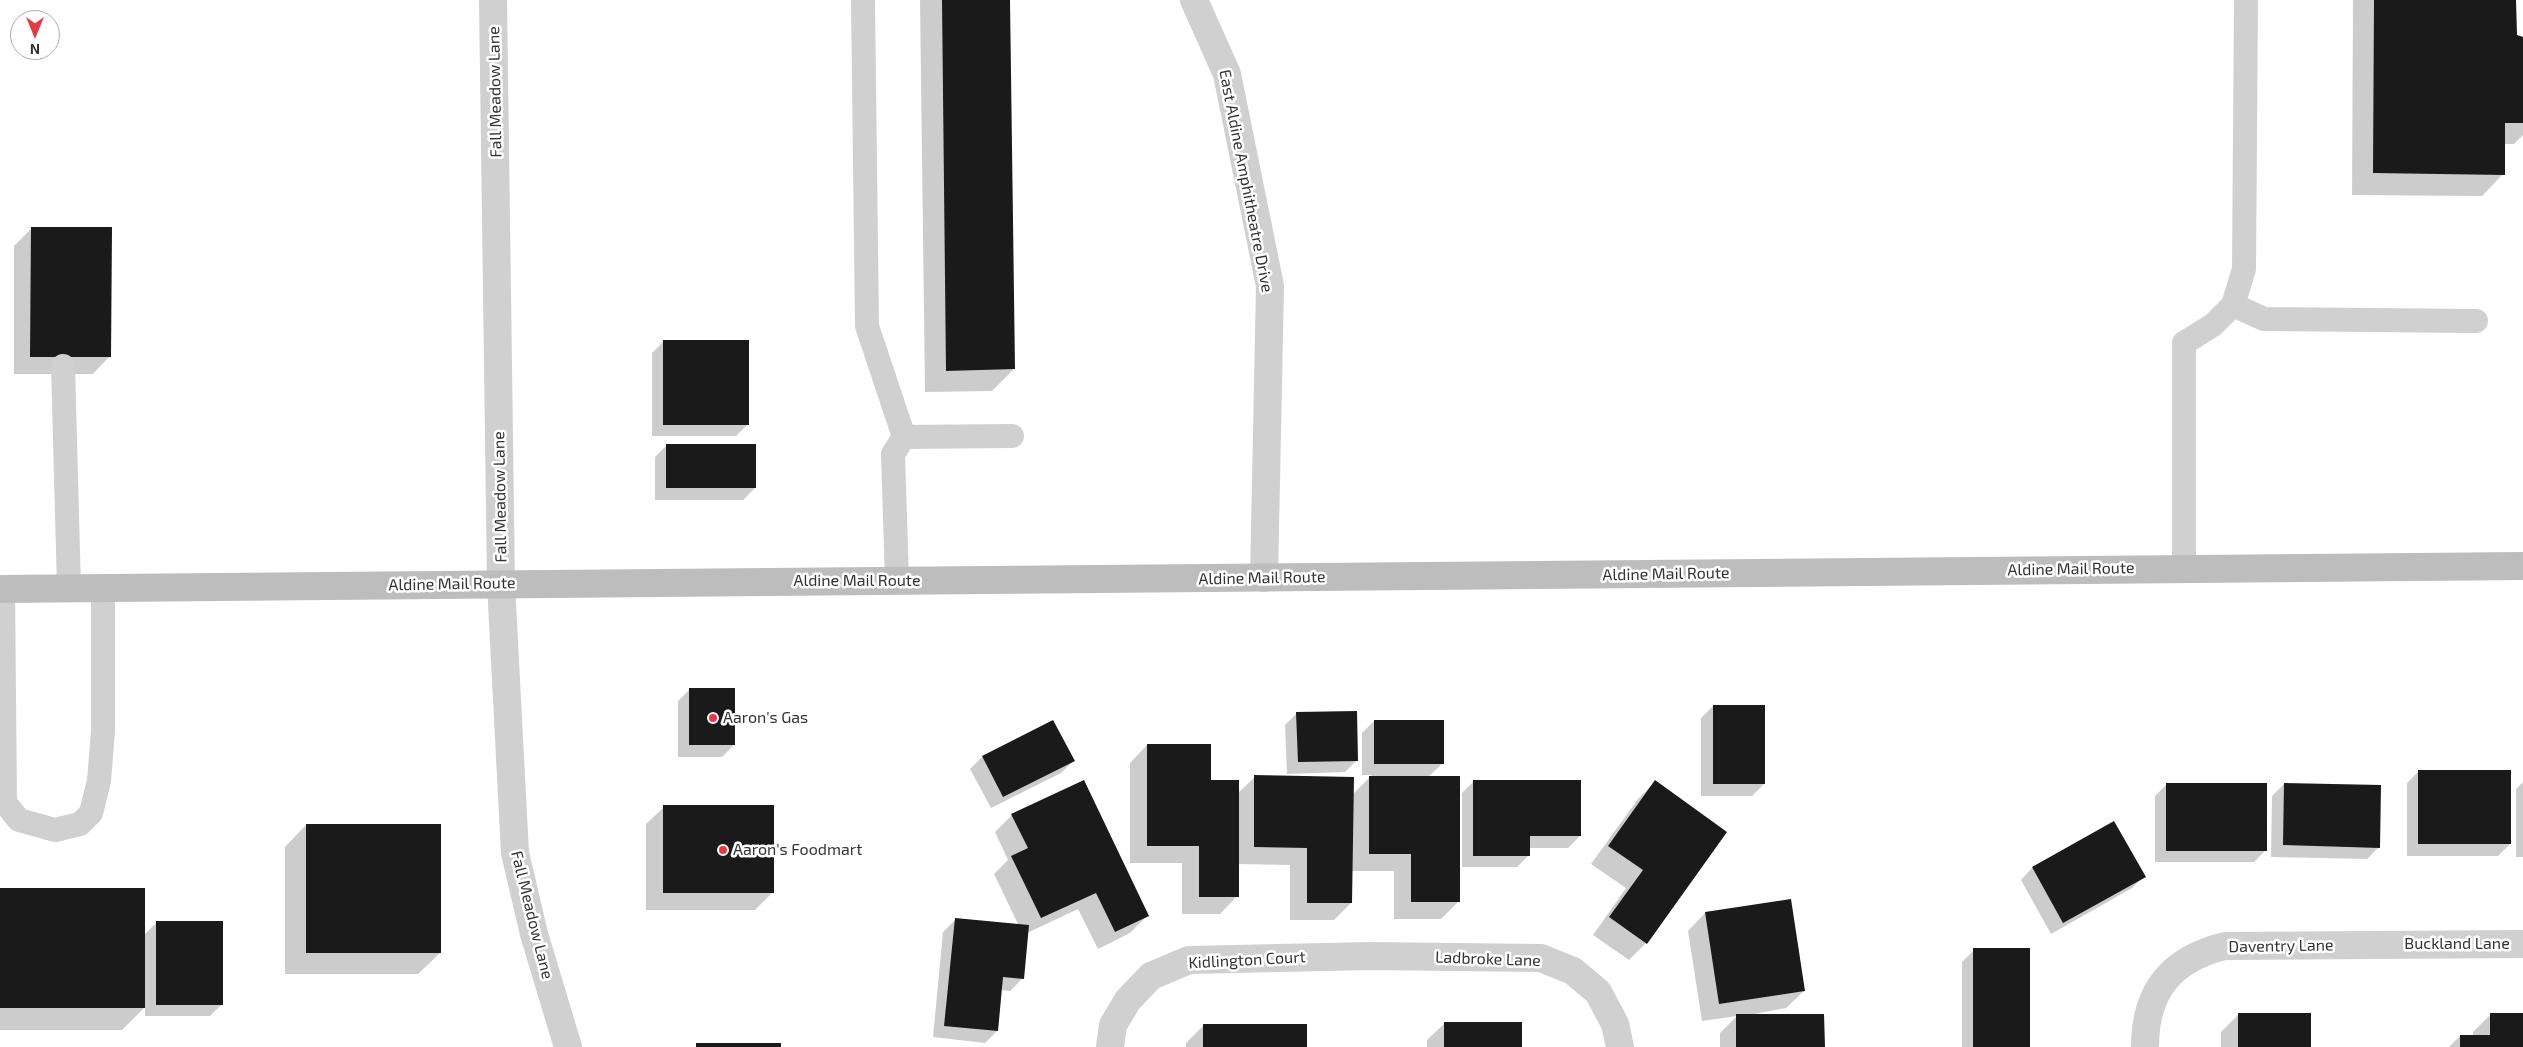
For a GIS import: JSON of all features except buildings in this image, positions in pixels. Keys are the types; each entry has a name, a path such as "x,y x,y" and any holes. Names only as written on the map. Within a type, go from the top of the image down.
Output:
{"main road":[{"name":"Aldine Mail Route","path":"2,589 2523,566"}],"street":[{"name":"Fall Meadow Lane","path":"493,0 502,584 516,853 534,934 568,1047"},
{"name":"East Aldine Amphitheatre Drive","path":"1194,0 1227,74 1270,286 1264,578"},
{"name":"Buckland Lane","path":"2390,944 2523,944"},
{"name":"Daventry Lane","path":"2145,1047 2145,1032 2151,1003 2164,981 2180,964 2202,951 2225,946 2390,944"},
{"name":"Kidlington Court","path":"1110,1047 1113,1025 1128,1000 1151,976 1189,960 1370,956"},
{"name":"Ladbroke Lane","path":"1370,956 1541,958 1573,971 1598,992 1615,1024 1620,1047"}],"lane":[{"path":"863,0 867,326 904,437"},
{"path":"2184,568 2184,343 2213,325 2234,305 2244,269 2246,0"},
{"path":"2234,305 2264,319 2476,321"},
{"path":"63,366 69,588"},
{"path":"904,437 1012,436"},
{"path":"897,581 893,454 904,437"},
{"path":"2,589 5,803 19,820 55,830 80,824 91,813 99,781 103,732 103,588"}],"place":[{"name":"Aaron's Gas","path":"713,718"},
{"name":"Aaron's Foodmart","path":"723,850"}]}
